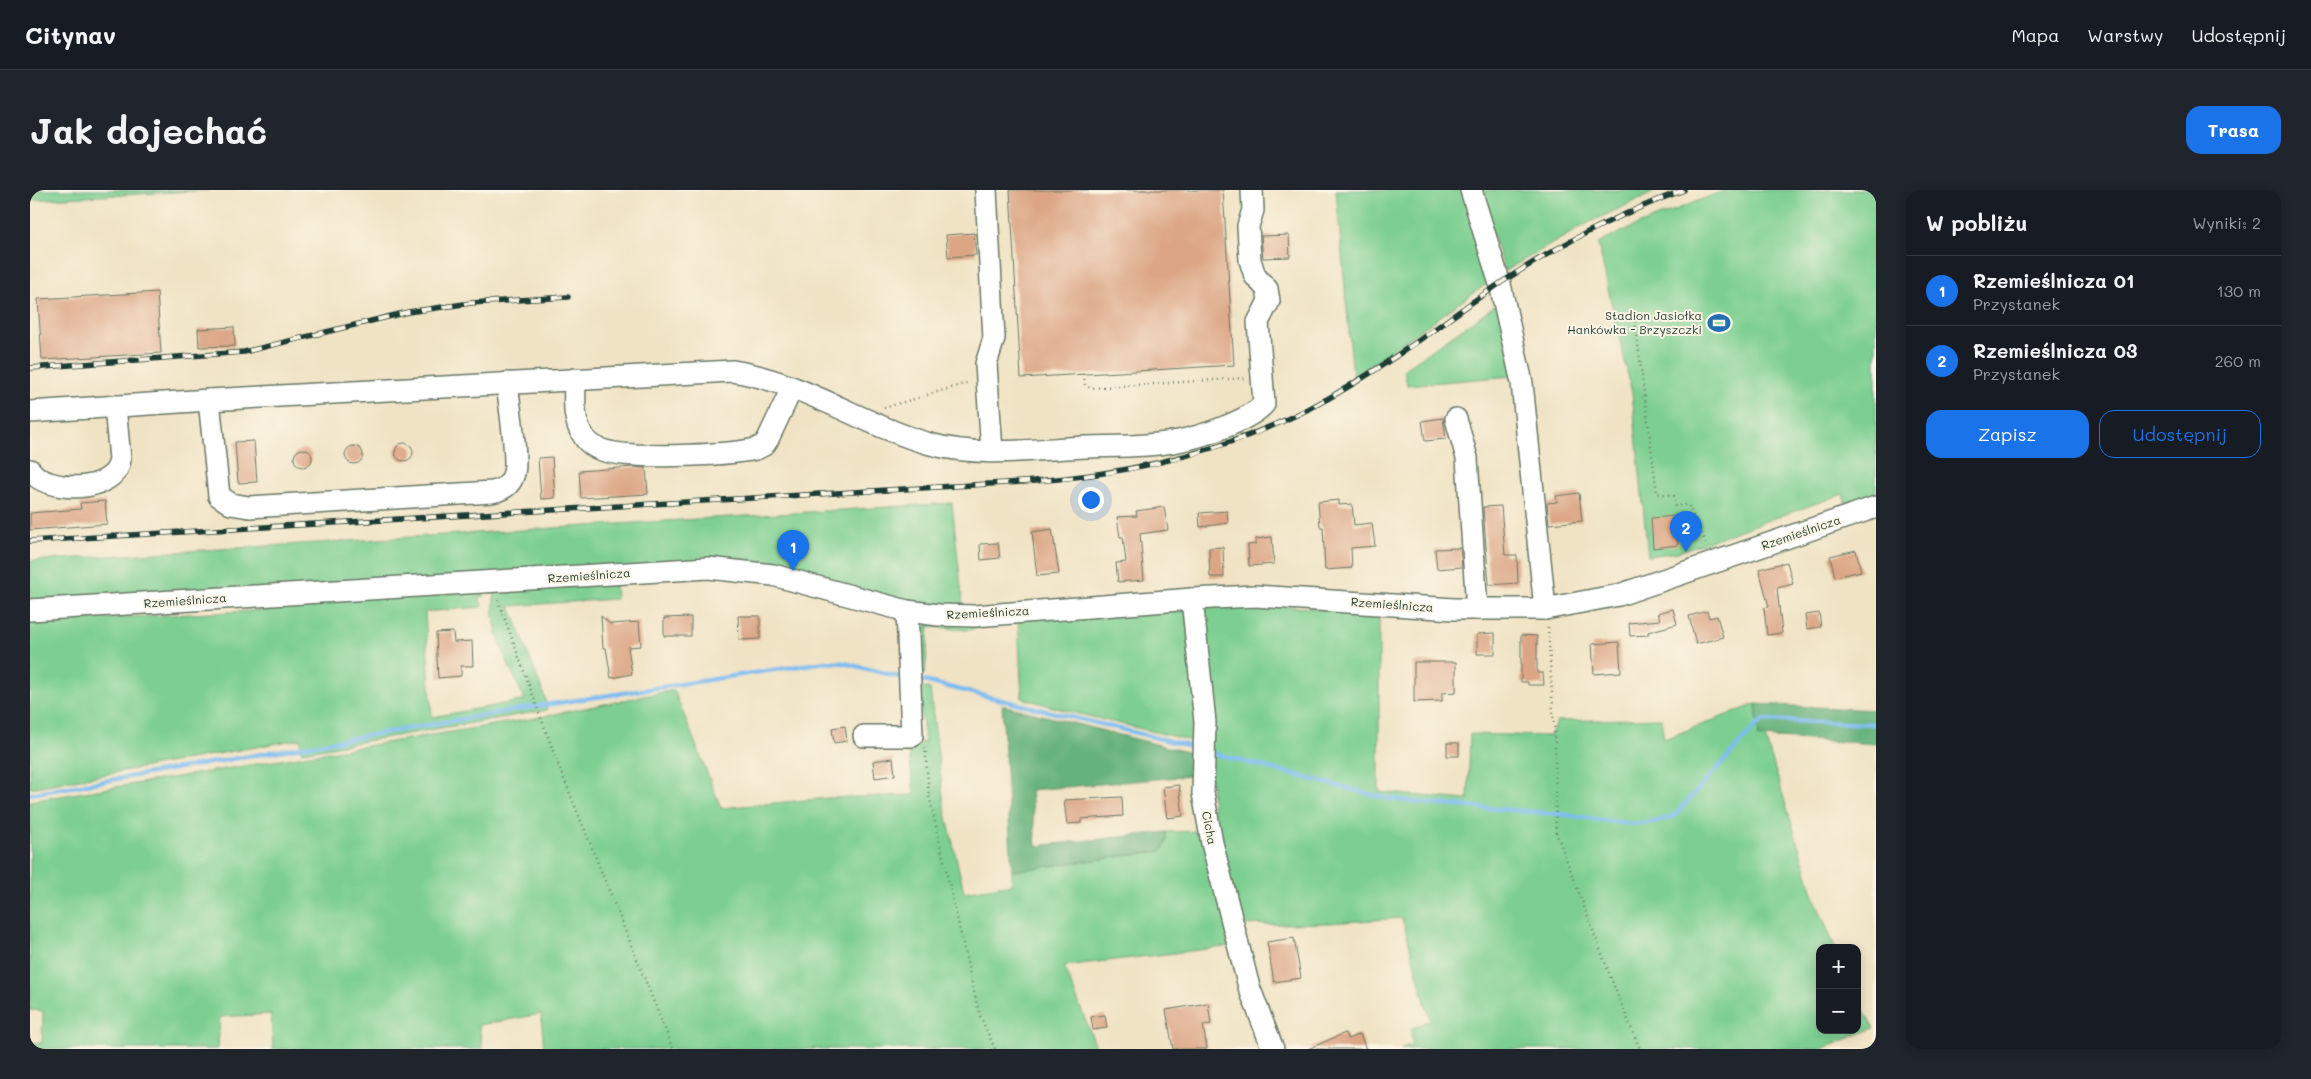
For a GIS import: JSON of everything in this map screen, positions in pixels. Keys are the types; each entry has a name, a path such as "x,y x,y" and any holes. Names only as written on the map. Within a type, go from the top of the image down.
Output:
{"street":[{"path":"986,190 994,338 992,348 986,358 992,451"},
{"path":"30,412 209,400 732,371 759,376 918,440 948,449 992,451 1178,441 1229,424 1259,410 1264,404 1258,322 1269,301 1267,289 1255,276 1250,260 1248,226 1253,210 1252,190"},
{"path":"1471,190 1500,284 1522,383 1546,608"},
{"path":"575,380 576,416 583,436 597,448 621,454 636,455 721,453 756,449 764,445 768,439 792,388"},
{"path":"209,400 219,496 231,504 250,507 492,492 505,488 510,483 515,468 507,383"},
{"path":"30,470 39,479 54,485 100,484 110,478 119,468 120,459 115,406"},
{"path":"1456,420 1467,458 1477,609"},
{"name":"Rzemieślnicza","path":"30,610 708,568 774,575 907,611 939,615 974,616 1192,598 1255,596 1477,609 1546,608 1619,595 1876,506"},
{"name":"Cicha","path":"1192,598 1205,722 1203,793 1212,843 1249,987 1273,1049"},
{"path":"864,736 912,736 907,611"}],"path":[{"path":"1635,321 1657,493 1674,496 1675,506 1688,505 1716,562"},
{"path":"1084,374 1085,385 1090,388 1263,376"},
{"path":"856,416 987,377"},
{"path":"491,582 540,716 673,1049"},
{"path":"1546,608 1555,744 1554,822 1572,878 1640,1049"},
{"path":"912,728 925,745 929,795 973,988 980,1016 995,1049"}],"green space":[{"path":"30,190 209,190 30,200"},
{"path":"1336,190 1464,190 1491,281 1353,377"},
{"path":"1477,190 1659,190 1588,223 1505,271"},
{"name":"Stadion Jasiołka Hankówka - Brzyszczki","path":"1725,190 1876,190 1876,500 1848,511 1843,494 1678,552 1648,556 1632,393 1598,244 1623,231"},
{"path":"1500,302 1513,376 1407,385 1404,369"},
{"path":"952,503 963,606 937,608 780,571 30,600 30,561"},
{"path":"615,584 616,599 510,606 545,698 547,710 302,752 300,739 30,788 30,622 271,610 271,601 482,592 485,596 479,597 483,607 425,612 432,717 525,700 507,662 497,632 494,618 496,591"},
{"path":"1256,605 1379,611 1379,792 1468,800 1470,734 1550,736 1557,721 1661,718 1664,739 1756,704 1759,736 1765,737 1815,899 1833,944 1816,944 1816,1034 1859,1034 1822,1049 1401,1049 1412,1044 1411,1029 1430,1020 1402,918 1329,923 1236,925 1214,829 1200,608"},
{"path":"1186,609 1201,743 1071,712 1022,698 1018,622 966,630 929,626 925,674 916,672 917,625 928,626 928,620"},
{"path":"918,686 930,689 944,804 964,892 1012,884 1012,871 1161,851 1167,840 1166,832 1203,831 1233,946 1064,966 1097,1049 544,1049 541,1014 479,1025 482,1049 273,1049 271,1014 220,1017 218,1049 30,1049 30,1042 42,1043 43,1011 30,1010 30,801 530,719 674,690 721,808 828,798 914,795 908,745 925,742"},
{"path":"1756,704 1876,710 1876,744 1759,737"},
{"path":"1002,705 1199,755 1197,770 1191,776 1031,790 1036,846 1166,832 1167,840 1162,851 1012,871"},
{"path":"1861,1006 1874,1028 1861,1033"}],"building":[{"path":"1010,190 1223,190 1234,365 1021,378"},
{"path":"974,233 976,255 948,257 946,235"},
{"path":"1289,235 1290,257 1263,258 1261,236"},
{"path":"157,292 161,353 42,360 38,299"},
{"path":"234,327 235,346 199,347 198,329"},
{"path":"1443,418 1446,439 1425,441 1422,421"},
{"path":"254,441 257,482 238,483 235,442"},
{"path":"404,443 410,446 413,452 410,458 404,461 398,458 395,452 398,446"},
{"path":"354,446 360,449 363,455 360,461 354,464 348,461 345,455 348,449"},
{"path":"303,449 309,452 312,458 309,464 303,467 297,464 294,458 297,452"},
{"path":"552,457 555,498 541,499 538,458"},
{"path":"634,467 646,468 648,494 581,498 579,471"},
{"path":"1579,493 1582,521 1549,524 1547,503 1557,502 1556,496"},
{"path":"1339,500 1339,505 1352,504 1354,525 1372,523 1375,546 1351,548 1352,568 1325,570 1323,527 1320,527 1318,502"},
{"path":"105,501 107,524 30,530 30,513 81,509 80,503"},
{"path":"1501,506 1505,555 1517,555 1518,583 1489,585 1483,507"},
{"path":"1164,507 1168,530 1140,534 1144,580 1118,582 1116,563 1126,562 1123,537 1120,537 1117,517 1137,516 1136,511"},
{"path":"1227,511 1228,523 1200,527 1199,513"},
{"path":"1676,516 1678,545 1653,548 1651,518"},
{"path":"1052,529 1059,574 1037,576 1032,532"},
{"path":"1272,537 1274,564 1249,566 1248,545 1256,544 1256,539"},
{"path":"998,543 1000,558 981,560 980,544"},
{"path":"1223,547 1224,577 1210,577 1209,548"},
{"path":"1460,548 1462,567 1437,569 1435,549"},
{"path":"1856,550 1861,571 1835,577 1830,556"},
{"path":"1787,562 1793,584 1777,588 1782,633 1767,635 1764,608 1769,607 1759,569"},
{"path":"1673,609 1677,624 1648,632 1648,635 1630,636 1629,623 1660,620 1658,613"},
{"path":"1707,611 1709,618 1717,616 1723,637 1696,644 1689,616"},
{"path":"1819,613 1821,627 1807,629 1805,615"},
{"path":"601,616 610,624 639,622 641,646 628,647 632,674 611,678 606,648 603,648"},
{"path":"738,616 760,616 760,639 739,640"},
{"path":"691,617 691,636 664,636 664,618"},
{"path":"453,632 454,642 472,641 473,666 461,666 461,676 438,678 436,633"},
{"path":"1495,633 1495,654 1477,654 1477,634"},
{"path":"1521,635 1537,636 1537,673 1543,673 1544,685 1528,685 1528,682 1521,682"},
{"path":"1619,642 1621,672 1594,674 1592,644"},
{"path":"1414,662 1456,662 1456,692 1442,693 1442,701 1414,702"},
{"path":"845,726 847,741 834,743 832,728"},
{"path":"1447,743 1459,743 1459,756 1447,756"},
{"path":"893,758 895,775 875,778 873,761"},
{"path":"1179,785 1183,816 1167,818 1163,787"},
{"path":"1122,797 1123,816 1081,819 1081,823 1067,824 1064,800"},
{"path":"1294,938 1301,978 1274,982 1267,942"},
{"path":"1208,1003 1211,1024 1203,1025 1207,1049 1173,1049 1166,1010"},
{"path":"1105,1015 1107,1028 1093,1030 1091,1017"},
{"path":"1345,1033 1348,1039 1360,1034 1366,1049 1308,1049"}],"waterway":[{"path":"30,794 538,706 825,662 844,663 904,678"},
{"path":"920,680 1198,748"},
{"path":"1211,753 1385,798 1422,803 1559,814 1630,824 1653,822 1673,817 1755,727 1764,720 1876,724"}],"railway":[{"path":"30,541 1023,482 1063,479 1142,466 1219,446 1293,417 1367,375 1523,268 1602,225 1684,190"},
{"path":"30,368 244,352 408,312 471,303 568,297"}],"place":[{"name":"Stadion Jasiołka Hankówka - Brzyszczki","path":"1719,323"},
{"name":"Rzemieślnicza 03","path":"1686,552"},
{"name":"Rzemieślnicza 01","path":"793,571"}]}
